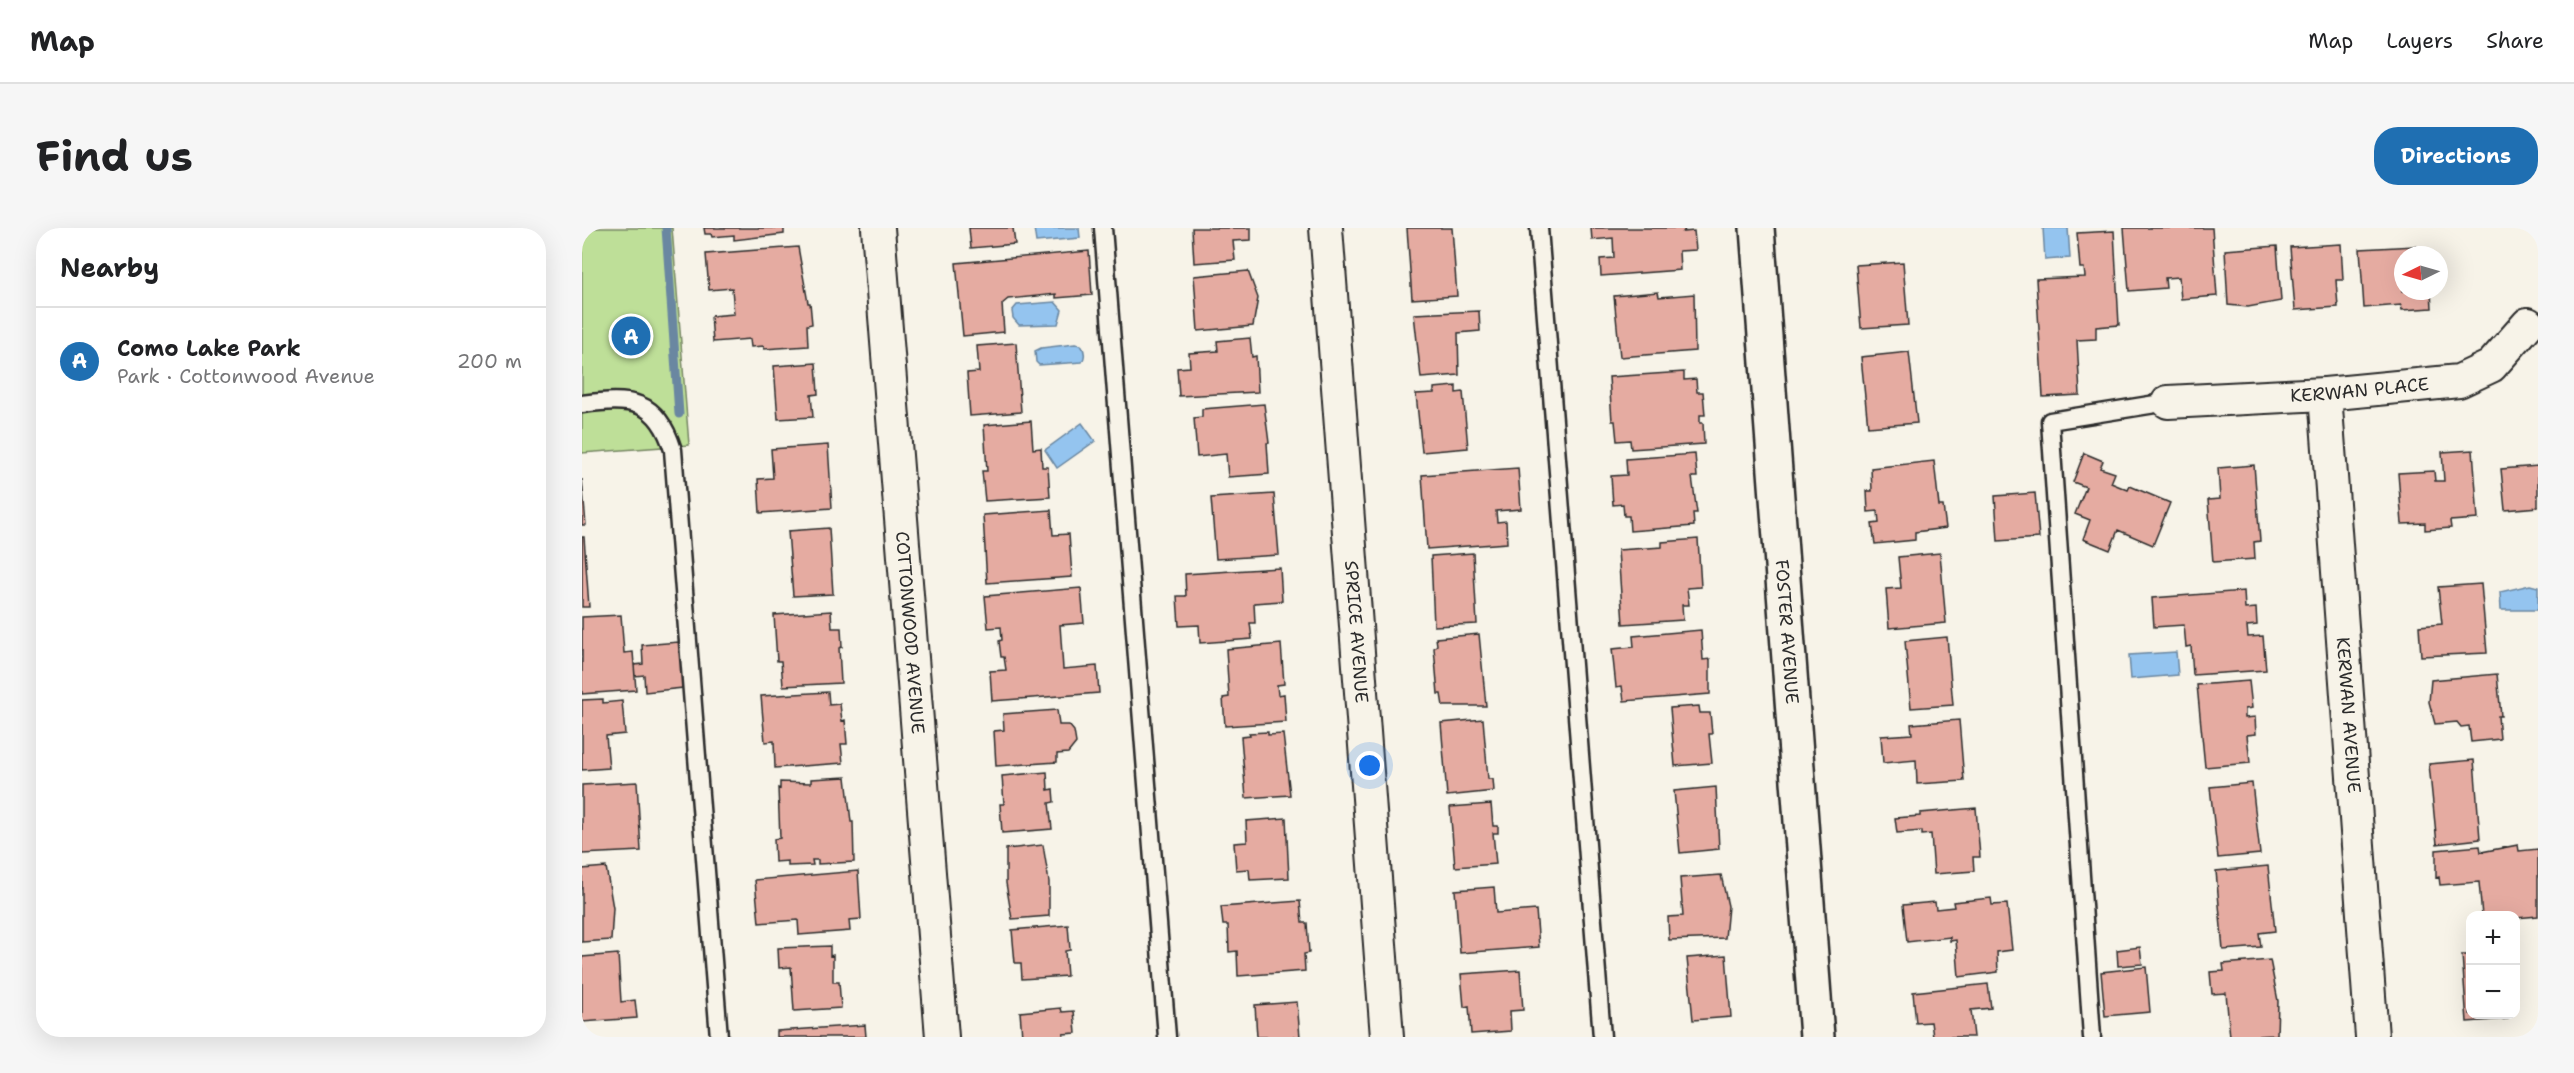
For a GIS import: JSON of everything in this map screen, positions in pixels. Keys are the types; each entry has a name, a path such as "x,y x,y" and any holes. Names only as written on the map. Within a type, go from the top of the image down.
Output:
{"street":[{"name":"COTTONWOOD AVENUE","path":"878,228 942,1037"},
{"name":"SPRICE AVENUE","path":"1326,228 1387,1037"},
{"name":"FOSTER AVENUE","path":"1757,228 1817,1037"},
{"name":"KERWAN PLACE","path":"2168,402 2325,394 2459,381 2491,366 2533,331"},
{"name":"KERWAN AVENUE","path":"2325,394 2372,1037"}],"lane":[{"path":"1103,228 1167,1037"},
{"path":"1539,228 1602,1037"},
{"path":"582,404 621,401 641,405 661,420 673,450 719,1037"},
{"path":"2092,1037 2049,421 2168,402"}],"green space":[{"path":"582,228 672,228 689,445 582,453"}],"water":[{"path":"1034,228 1079,228 1080,238 1036,242"},
{"path":"2043,228 2068,228 2070,258 2045,260"},
{"path":"1055,302 1062,310 1058,324 1019,325 1013,318 1012,311 1017,305"},
{"path":"1081,345 1083,349 1082,362 1039,365 1036,362 1035,351 1041,348"},
{"path":"1082,423 1095,441 1057,468 1045,450"},
{"path":"2530,585 2538,587 2538,610 2501,610 2500,592"},
{"path":"2176,652 2178,675 2131,679 2129,655"}],"building":[{"path":"704,228 784,228 784,234 734,240 734,235 712,237 711,234 705,234"},
{"path":"969,228 1013,228 1015,244 971,248"},
{"path":"1192,228 1251,228 1251,240 1233,241 1235,260 1194,263"},
{"path":"1407,228 1452,228 1457,296 1412,299"},
{"path":"1591,228 1686,228 1683,232 1694,231 1696,250 1679,251 1680,270 1601,276 1600,259 1614,258 1613,238 1592,240"},
{"path":"2124,228 2212,228 2217,296 2181,299 2179,277 2165,278 2166,288 2129,291"},
{"path":"2114,231 2119,325 2096,327 2096,339 2077,340 2080,395 2043,397 2036,279 2085,277 2084,268 2080,268 2077,233"},
{"path":"2341,244 2343,280 2336,280 2338,307 2295,310 2290,247"},
{"path":"2277,246 2281,301 2248,307 2228,305 2225,250"},
{"path":"798,247 808,303 810,303 812,324 807,325 808,346 764,349 764,346 751,347 750,339 713,342 711,316 734,314 732,288 709,290 706,254"},
{"path":"2394,247 2394,300 2432,300 2432,308 2402,310 2401,305 2364,308 2360,249"},
{"path":"1089,251 1092,295 1056,298 1056,294 1008,299 1002,304 1004,332 963,336 956,263"},
{"path":"1903,262 1908,325 1861,328 1856,265"},
{"path":"1248,271 1258,298 1253,326 1198,331 1194,276"},
{"path":"1658,292 1659,297 1694,294 1695,351 1620,357 1614,296"},
{"path":"1479,311 1480,331 1458,333 1459,375 1421,378 1414,314"},
{"path":"1250,338 1252,357 1256,356 1258,392 1179,396 1177,368 1190,367 1189,353 1218,351 1217,341"},
{"path":"1016,343 1021,412 970,416 967,373 979,372 977,346"},
{"path":"1909,352 1917,423 1868,427 1861,357"},
{"path":"816,363 818,394 811,395 813,417 778,419 774,366"},
{"path":"1684,372 1684,380 1696,379 1697,392 1703,392 1705,415 1700,415 1700,423 1703,423 1704,444 1631,449 1630,440 1617,441 1615,421 1612,421 1609,377"},
{"path":"1456,386 1456,393 1463,392 1468,448 1422,452 1416,394 1434,393 1434,388"},
{"path":"1264,404 1269,443 1267,443 1269,474 1228,477 1226,454 1197,457 1194,418 1202,417 1202,409"},
{"path":"1031,421 1033,449 1041,448 1042,467 1048,467 1050,497 985,501 982,471 987,471 984,425"},
{"path":"828,445 832,508 760,513 758,479 773,478 771,449"},
{"path":"2473,450 2478,519 2450,521 2451,528 2425,530 2425,523 2402,524 2398,473 2434,471 2435,481 2444,481 2442,452"},
{"path":"2084,453 2103,461 2100,468 2115,473 2111,483 2128,490 2130,486 2170,503 2153,545 2118,530 2110,550 2083,539 2090,520 2075,514 2086,487 2073,482"},
{"path":"1695,454 1697,477 1692,477 1697,513 1693,513 1694,526 1630,531 1629,516 1624,516 1623,504 1613,505 1611,476 1627,475 1626,459"},
{"path":"1934,461 1939,506 1943,506 1946,528 1915,532 1915,540 1875,544 1872,524 1879,523 1878,511 1868,512 1867,491 1872,491 1871,468"},
{"path":"2254,465 2260,541 2254,542 2255,559 2213,562 2208,500 2220,499 2218,468"},
{"path":"2538,466 2538,507 2505,510 2501,469"},
{"path":"1518,468 1521,509 1496,511 1497,522 1506,521 1507,543 1427,549 1422,475"},
{"path":"582,479 586,525 582,525"},
{"path":"2035,493 2039,538 1998,541 1995,496"},
{"path":"1274,494 1279,555 1216,559 1211,498"},
{"path":"1051,510 1053,535 1069,534 1072,577 987,583 983,515"},
{"path":"829,528 833,594 793,596 788,531"},
{"path":"582,537 584,537 589,607 582,607"},
{"path":"1698,539 1701,587 1687,588 1689,605 1682,605 1683,620 1623,624 1618,550 1662,547 1662,542"},
{"path":"1473,553 1477,624 1434,626 1431,556"},
{"path":"1940,553 1946,623 1889,628 1886,589 1901,588 1898,557"},
{"path":"1280,568 1282,601 1254,603 1255,623 1250,623 1252,639 1200,643 1199,625 1179,626 1177,596 1186,596 1185,574"},
{"path":"2481,584 2487,653 2421,656 2419,626 2442,624 2438,587"},
{"path":"1081,588 1084,623 1060,625 1063,669 1097,666 1099,693 992,701 990,671 1006,670 1004,657 1001,657 999,641 1002,640 1001,627 988,628 985,596"},
{"path":"2244,591 2245,609 2256,608 2257,625 2247,626 2248,637 2263,636 2266,670 2193,675 2191,646 2186,647 2184,625 2154,627 2152,598"},
{"path":"831,611 832,628 841,628 842,647 839,648 841,683 783,686 781,661 777,661 774,615"},
{"path":"621,615 624,653 633,652 636,690 582,694 582,617"},
{"path":"1701,630 1703,660 1710,659 1710,694 1624,701 1622,686 1616,687 1612,649 1634,647 1633,636"},
{"path":"1479,634 1486,706 1443,706 1441,694 1438,694 1434,648 1437,645 1436,638"},
{"path":"1947,637 1953,705 1911,708 1905,641"},
{"path":"679,642 683,688 645,692 644,675 635,676 634,665 643,664 642,645"},
{"path":"1281,644 1284,684 1277,685 1278,695 1284,694 1286,722 1225,726 1223,698 1229,697 1226,649"},
{"path":"2497,674 2501,716 2498,716 2500,739 2471,742 2469,726 2461,727 2457,722 2435,724 2429,702 2431,680"},
{"path":"2249,681 2252,708 2245,709 2245,718 2255,717 2256,734 2247,735 2250,763 2205,767 2197,685"},
{"path":"828,692 829,705 840,704 842,721 845,720 847,744 841,744 843,763 775,768 774,741 765,742 761,696"},
{"path":"603,699 603,703 622,701 625,734 606,736 609,768 582,770 582,700"},
{"path":"1699,706 1700,713 1710,713 1712,734 1709,734 1712,763 1675,766 1670,708"},
{"path":"1057,710 1059,725 1069,725 1074,731 1076,743 1068,753 1057,754 1057,762 996,766 994,731 1004,730 1003,714"},
{"path":"1483,719 1488,779 1493,779 1494,791 1447,796 1441,723"},
{"path":"1959,720 1964,781 1917,784 1916,760 1883,763 1881,736 1912,734 1911,724"},
{"path":"1268,732 1268,735 1283,734 1290,795 1246,798 1241,737 1250,736 1249,733"},
{"path":"2474,760 2480,839 2437,844 2429,764"},
{"path":"1047,772 1048,790 1053,789 1054,802 1049,803 1052,829 1002,833 1000,804 1004,804 1002,776"},
{"path":"846,777 851,822 853,822 854,862 818,864 818,860 812,860 813,865 788,866 788,861 775,862 774,839 780,838 778,788 780,789 780,782 811,783 811,779"},
{"path":"637,782 641,851 582,854 582,785"},
{"path":"2252,783 2260,854 2218,858 2210,787"},
{"path":"1716,787 1719,849 1680,853 1674,791"},
{"path":"1491,804 1493,826 1498,826 1498,833 1493,833 1496,864 1455,867 1450,807"},
{"path":"1976,808 1980,857 1973,857 1974,871 1934,874 1931,834 1922,835 1922,831 1897,833 1895,818 1920,816 1920,813"},
{"path":"1286,818 1289,878 1250,880 1249,869 1236,870 1234,843 1247,842 1246,821"},
{"path":"1043,845 1049,882 1049,916 1012,919 1006,883 1006,849"},
{"path":"2518,845 2519,851 2538,849 2538,916 2520,918 2520,911 2482,911 2479,882 2440,885 2439,877 2436,878 2436,850 2480,846 2481,852"},
{"path":"2268,866 2275,931 2259,933 2261,947 2223,950 2216,871"},
{"path":"606,867 613,908 611,940 582,942 582,869"},
{"path":"858,871 861,919 849,920 850,931 799,935 798,920 759,923 755,880"},
{"path":"1721,875 1728,906 1725,938 1669,940 1668,917 1683,916 1680,878"},
{"path":"1494,887 1496,913 1536,910 1539,947 1460,953 1455,890"},
{"path":"1991,898 1992,905 2007,904 2012,950 1997,952 1998,972 1959,977 1956,940 1950,941 1950,937 1907,942 1903,905 1935,902 1936,909 1954,907 1953,902"},
{"path":"1300,901 1302,923 1307,923 1309,953 1304,954 1305,971 1238,976 1237,951 1229,952 1228,925 1223,925 1221,907"},
{"path":"1068,925 1070,950 1065,951 1067,976 1022,979 1021,963 1015,963 1012,930"},
{"path":"830,946 830,956 833,955 833,982 839,982 841,1008 794,1011 791,967 779,968 778,948"},
{"path":"2140,947 2142,964 2118,966 2117,950"},
{"path":"618,954 621,1002 635,1000 637,1018 582,1022 582,957"},
{"path":"1726,955 1731,1017 1693,1020 1687,958"},
{"path":"2462,955 2466,955 2466,1009"},
{"path":"2270,960 2278,1001 2277,1035 2230,1037 2226,993 2212,994 2210,972 2224,971 2223,964"},
{"path":"2146,967 2150,1012 2105,1016 2101,972"},
{"path":"1520,970 1523,1010 1510,1011 1511,1031 1471,1034 1469,1006 1464,1007 1461,974"},
{"path":"1988,984 1991,1008 1971,1010 1974,1037 1933,1037 1931,1022 1916,1023 1913,992"},
{"path":"1297,1002 1300,1037 1257,1037 1255,1005"},
{"path":"1061,1008 1062,1012 1074,1011 1076,1033 1063,1034 1064,1037 1016,1037 1022,1036 1020,1012"},
{"path":"2467,1019 2508,1019 2467,1022"},
{"path":"865,1025 866,1037 777,1037 777,1031"}],"waterway":[{"path":"666,228 679,414"}],"place":[{"name":"Como Lake Park","path":"631,336"}]}
